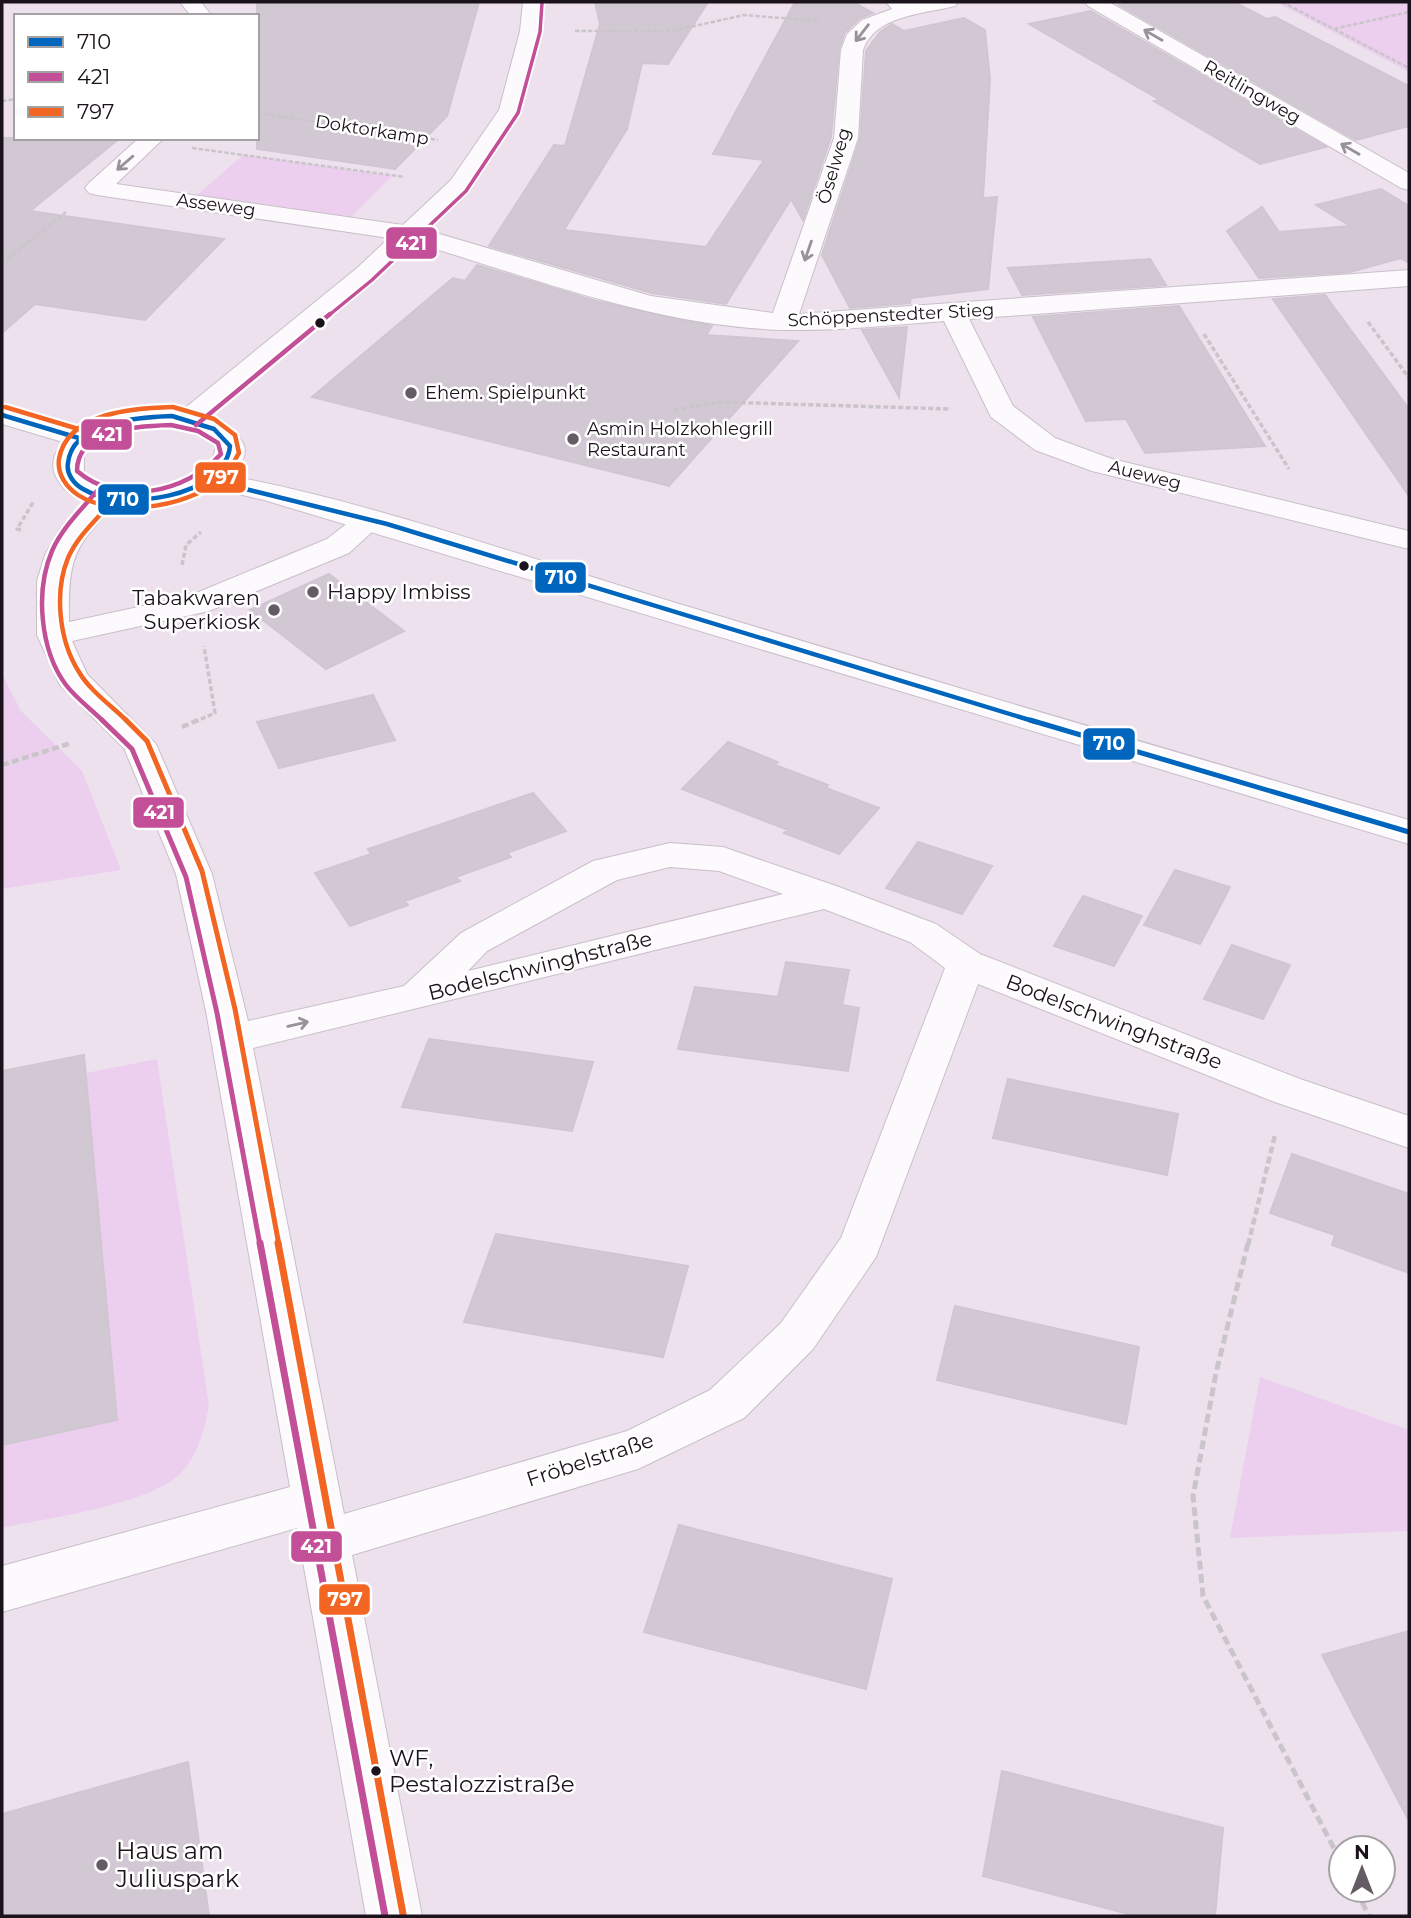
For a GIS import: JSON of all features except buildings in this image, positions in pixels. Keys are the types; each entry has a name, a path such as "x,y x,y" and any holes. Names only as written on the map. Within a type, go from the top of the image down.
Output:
{"street":[{"path":"190,418 366,273 459,185 510,110 531,31 533,2"},
{"path":"869,24 902,6 948,2"},
{"name":"Reitlingweg","path":"1095,2 1409,183"},
{"name":"Öselweg","path":"783,322 846,138 852,50 858,34 869,24"},
{"path":"97,188 151,140"},
{"name":"Asseweg","path":"97,188 409,233"},
{"name":"Schöppenstedter Stieg","path":"409,233 648,303 716,315 783,322 843,321 1409,278"},
{"name":"Aueweg","path":"952,311 1001,411 1045,444 1102,465 1409,540"},
{"path":"2,415 82,439"},
{"path":"132,418 190,418 209,424 222,432 229,443 229,456 222,468 209,480 160,498 104,497 77,485 70,477 68,458 82,439 132,418"},
{"path":"209,480 269,492 369,521 1036,723 1409,832"},
{"path":"104,497 71,535 61,555 53,581 53,635 72,678 139,744 194,874 231,1040 394,1916"},
{"path":"53,635 198,604 338,546 369,521"},
{"name":"Bodelschwinghstraße","path":"417,997 474,942 606,870 670,855 723,859 923,933 966,964 1286,1090 1409,1132"},
{"name":"Bodelschwinghstraße","path":"231,1040 826,896"},
{"name":"Fröbelstraße","path":"2,1589 319,1521 638,1448 727,1404 797,1336 860,1245 966,964"}],"path":[{"path":"1282,2 1409,68"},
{"path":"1333,29 1409,12"},
{"path":"531,31 672,32 744,15 869,24"},
{"name":"Doktorkamp","path":"259,113 487,147"},
{"path":"151,140 459,185"},
{"path":"2,263 97,188"},
{"path":"1341,285 1409,378"},
{"path":"1180,295 1319,517"},
{"path":"674,410 719,402 1001,411"},
{"path":"2,765 123,727"},
{"path":"1286,1090 1216,1373 1193,1496 1203,1597 1327,1835"}],"shaded area":[{"path":"1276,2 1409,2 1409,72"},
{"path":"243,155 392,176 344,224 190,201"},
{"path":"2,674 21,711 82,771 121,870 2,889"},
{"path":"157,1059 209,1406 202,1433 196,1451 186,1467 165,1485 96,1509 2,1528 2,1445 117,1419 86,1073"},
{"path":"1260,1377 1409,1430 1409,1531 1230,1538"}],"transit line":[{"name":"421","path":"196,425 372,280 466,191 518,113 540,32 542,3"},
{"name":"797","path":"5,407 85,431"},
{"name":"797","path":"172,407 115,413 84,426 61,450 58,463 60,475 77,494 91,502 107,506 143,508 177,501 207,488 228,472 239,453 235,435 214,419 173,407"},
{"name":"710","path":"2,415 82,439"},
{"name":"710","path":"172,416 214,429 230,446 224,464 204,482 185,491 151,499 132,500 96,495 82,488 69,475 67,467 71,452 93,431 132,419 172,416"},
{"name":"421","path":"171,425 198,431 218,443 221,454 209,467 193,477 151,490 129,492 108,489 91,483 77,471 77,458 84,447 96,439 128,429 171,425"},
{"name":"710","path":"209,480 387,524 862,670 1409,832"},
{"name":"421","path":"97,491 64,530 52,552 44,580 44,637 65,684 132,749 186,877 217,1013 385,1916"},
{"name":"797","path":"111,503 78,540 68,558 62,582 62,633 79,673 147,741 202,871 235,1009 403,1914"}],"place":[{"name":"Ehem. Spielpunkt","path":"411,393"},
{"name":"Asmin Holzkohlegrill Restaurant","path":"573,439"},
{"name":"Happy Imbiss","path":"313,592"},
{"name":"Tabakwaren Superkiosk","path":"274,610"},
{"name":"WF, Pestalozzistraße","path":"376,1771"},
{"name":"Haus am Juliuspark","path":"102,1865"}]}
